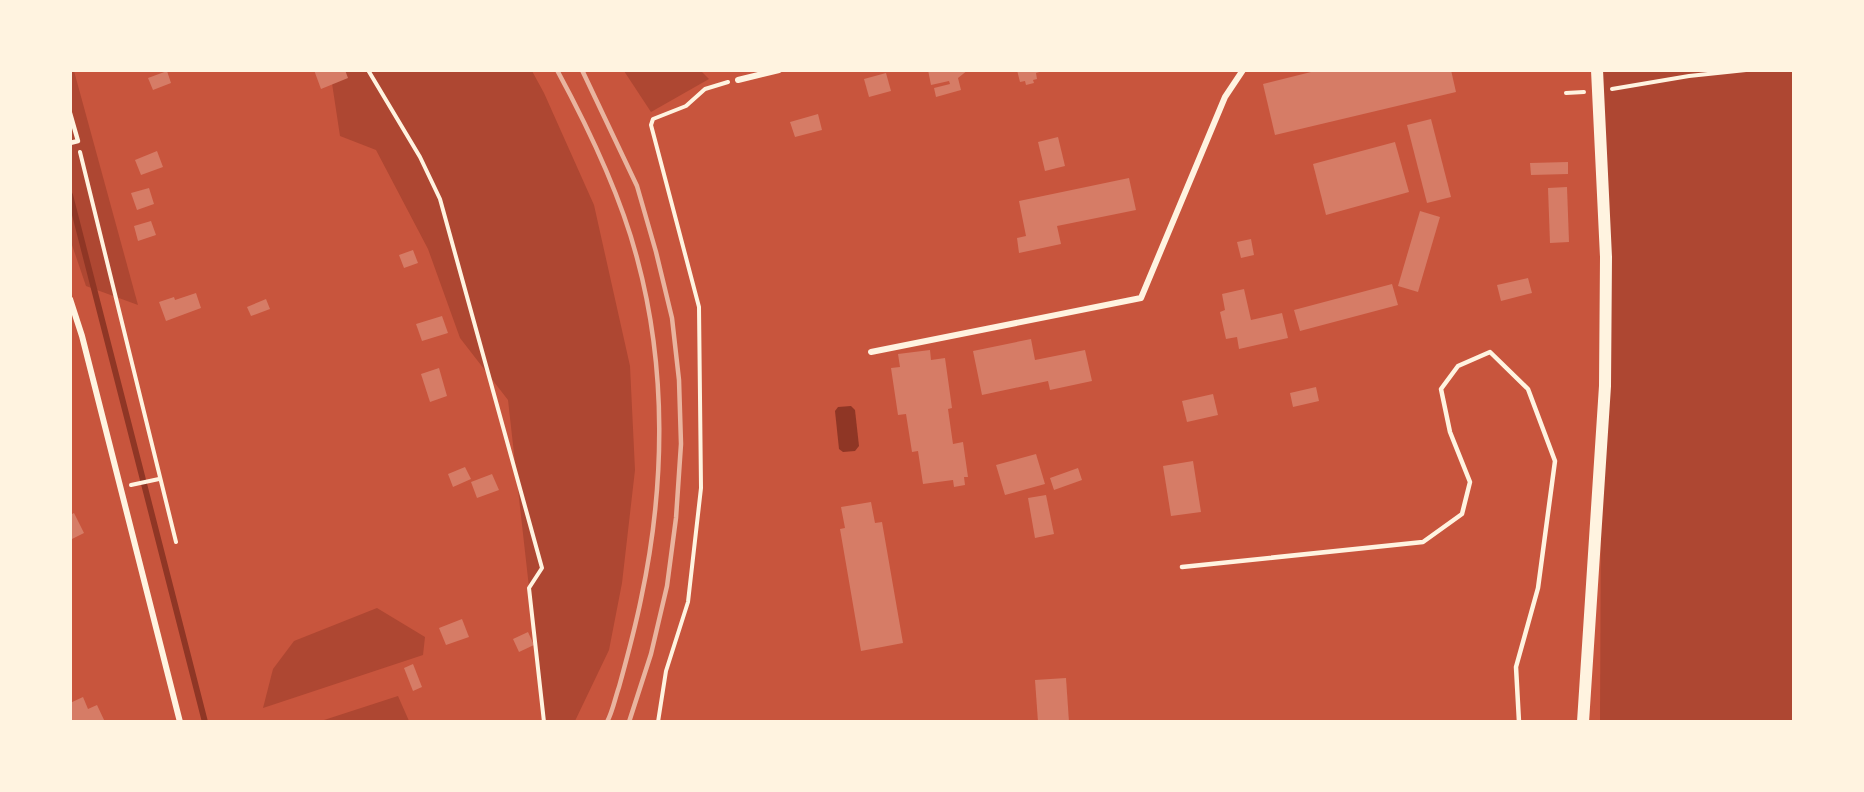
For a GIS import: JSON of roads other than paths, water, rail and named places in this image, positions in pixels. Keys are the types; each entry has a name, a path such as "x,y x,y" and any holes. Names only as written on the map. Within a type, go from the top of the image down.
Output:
{"main road":[{"path":"1583,722 1605,386 1606,257 1597,70"}],"street":[{"path":"738,80 779,70"},
{"path":"871,352 1140,298 1226,97 1243,70"},
{"path":"70,299 82,336 180,722"}],"lane":[{"path":"70,113 78,141 70,143"},
{"path":"1182,567 1423,542 1462,514 1470,482 1450,432 1441,389 1458,366 1490,352 1528,389 1554,461 1538,588 1516,667 1519,722"}],"waterway":[{"path":"70,195 205,722"}],"railway":[{"path":"557,70 603,162 630,234 647,300 658,385 658,471 649,557 631,643 607,722"},
{"path":"582,70 637,186 672,318 679,380 681,444 676,518 667,586 651,654 629,722"}]}
